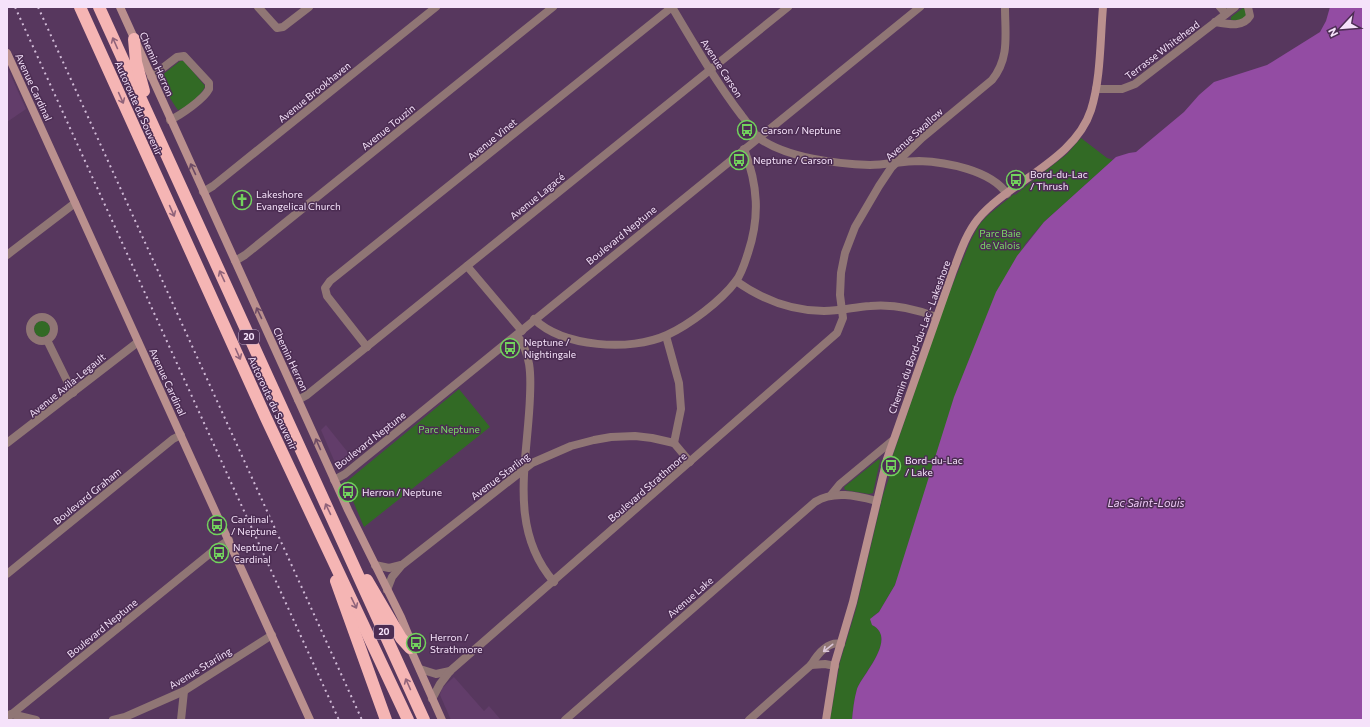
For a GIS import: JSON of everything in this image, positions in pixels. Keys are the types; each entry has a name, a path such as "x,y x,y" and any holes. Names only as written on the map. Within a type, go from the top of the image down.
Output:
{"highway":[{"name":"Autoroute du Souvenir","path":"80,7 319,530 408,720"},
{"name":"Autoroute du Souvenir","path":"99,7 424,720"},
{"path":"134,39 136,62 154,129"},
{"path":"319,530 356,639 386,720"},
{"path":"344,545 386,610 401,638 410,648"}],"main road":[{"name":"Chemin Herron","path":"120,7 334,480 408,634 410,648 442,720"},
{"name":"Chemin du Bord-du-Lac - Lakeshore","path":"826,720 835,666 856,590 892,441 936,317 970,231 988,209 1064,150 1075,138 1091,111 1096,89 1103,7"},
{"name":"Avenue Cardinal","path":"7,53 310,720"}],"street":[{"path":"258,7 277,28 283,27 309,7"},
{"name":"Avenue Brookhaven","path":"203,192 213,186 436,7"},
{"name":"Avenue Touzin","path":"235,261 245,255 554,7"},
{"name":"Avenue Carson","path":"672,7 710,70 759,137"},
{"name":"Avenue Vinet","path":"367,347 327,296 325,288 330,282 672,7"},
{"name":"Avenue Lagacé","path":"298,400 307,395 367,347 788,7"},
{"name":"Boulevard Neptune","path":"334,480 345,474 920,7"},
{"name":"Avenue Swallow","path":"841,310 841,273 850,239 879,186 896,163 922,138 992,80 1001,70 1005,58 1005,7"},
{"path":"1220,7 1226,14"},
{"name":"Terrasse Whitehead","path":"1096,89 1122,89 1135,84 1235,7"},
{"name":"Terrasse Whitehead","path":"1215,22 1239,25 1247,21 1250,16 1248,7"},
{"path":"151,77 177,58 184,56 209,83 209,89 206,94 181,114 170,120"},
{"path":"759,137 780,148 823,161 870,165 919,161 962,168 998,184 1007,194"},
{"path":"534,319 546,329 574,340 598,344 641,342 666,336 693,319 736,281 745,262 754,233 756,197 752,170 744,149"},
{"path":"7,255 75,203"},
{"path":"467,266 520,332 528,357 531,371 523,498 526,526 537,557 554,582"},
{"path":"736,281 764,298 781,305 817,311 841,310 871,306 890,306 936,317"},
{"name":"Boulevard Strathmore","path":"432,699 440,684 450,671 554,582 834,336 842,322 841,310"},
{"path":"666,336 679,383 681,409 674,443 690,462"},
{"path":"47,340 73,393"},
{"name":"Avenue Avila-Legault","path":"7,443 138,342"},
{"name":"Boulevard Graham","path":"7,574 173,439 181,435"},
{"name":"Avenue Starling","path":"387,590 392,577 402,565 534,461 558,451 600,439 635,436 659,439 674,443"},
{"name":"Avenue Lake","path":"566,720 796,517 815,502 831,495 840,484 892,441"},
{"path":"831,495 877,501"},
{"name":"Boulevard Neptune","path":"8,714 218,547 229,540"},
{"path":"375,565 388,568 402,565"},
{"name":"Avenue Starling","path":"113,720 125,717 184,691 272,635"},
{"path":"749,720 811,665 816,657 830,645 836,643 841,644"},
{"path":"811,665 825,664 835,666"},
{"path":"420,670 436,674 450,671"},
{"path":"181,720 184,691"},
{"path":"8,714 36,720"}],"shaded area":[{"path":"7,67 26,109 7,122"},
{"path":"326,425 354,460 342,467 336,465 321,430"},
{"path":"454,677 484,711 489,706 501,720 451,720 440,695 442,688"}],"green space":[{"path":"1243,8 1249,11 1243,21 1231,20 1231,17"},
{"path":"180,61 184,61 205,86 194,100 178,110 168,94 161,76"},
{"name":"Parc Baie de Valois","path":"1081,138 1107,158 1113,160 1044,222 1025,244 895,585 879,612 873,616 872,625 879,631 881,638 880,647 857,689 852,720 830,720 840,662 856,609 883,495 890,475 894,475 897,472 896,466 892,466 892,458 944,306 970,242 979,225 987,216 1067,154"},
{"path":"42,321 48,323 50,329 48,335 42,337 36,335 34,329 36,323"},
{"name":"Parc Neptune","path":"459,389 490,427 364,527 350,494 352,493 346,486 346,482"},
{"path":"879,459 880,461 873,493 869,494 845,490 844,487"}],"water":[{"name":"Lac Saint-Louis","path":"1330,7 1363,7 1363,720 852,720 857,689 871,666 880,647 881,638 879,631 872,625 870,619 879,612 895,585 954,397 996,292 1017,256 1044,222 1116,157 1136,152 1184,112 1199,95 1214,82 1267,65 1320,32 1326,21"}],"railway":[{"path":"15,7 339,720"},
{"path":"38,7 362,720"}],"place":[{"name":"Carson / Neptune","path":"747,130"},
{"name":"Neptune / Carson","path":"739,160"},
{"name":"Bord-du-Lac / Thrush","path":"1016,180"},
{"name":"Lakeshore Evangelical Church","path":"242,200"},
{"name":"Neptune / Nightingale","path":"510,348"},
{"name":"Bord-du-Lac / Lake","path":"891,466"},
{"name":"Herron / Neptune","path":"348,492"},
{"name":"Cardinal / Neptune","path":"217,525"},
{"name":"Neptune / Cardinal","path":"219,553"},
{"name":"Herron / Strathmore","path":"416,643"}]}
